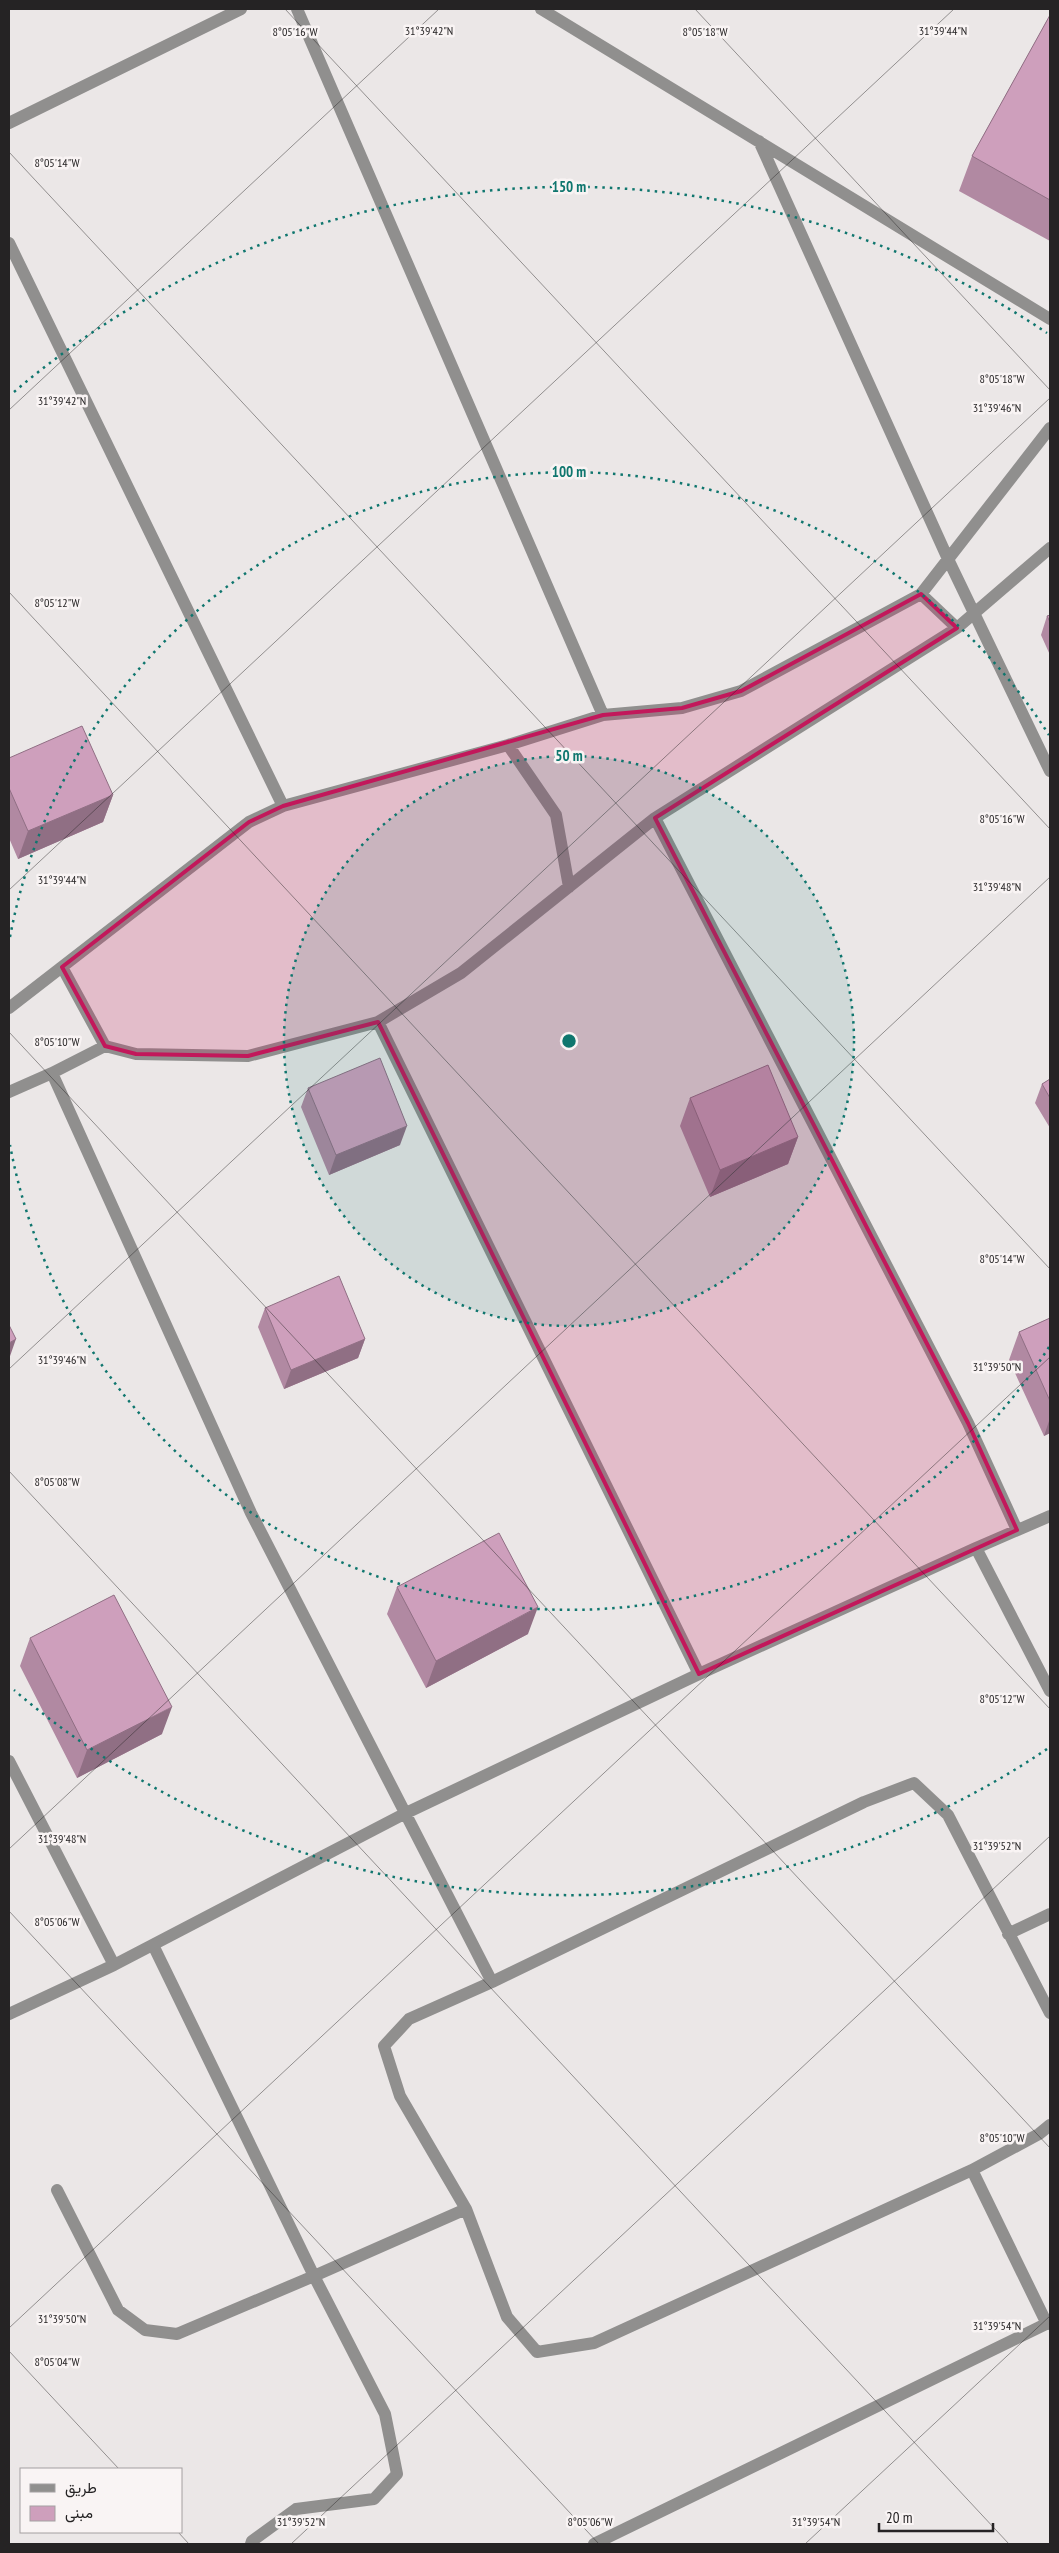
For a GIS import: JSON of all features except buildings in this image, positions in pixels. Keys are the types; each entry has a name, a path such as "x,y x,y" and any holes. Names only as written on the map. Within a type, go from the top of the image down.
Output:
{"street":[{"path":"9,123 241,9"},
{"path":"298,9 603,715"},
{"path":"541,9 1050,319"},
{"path":"759,141 948,559 1050,771"},
{"path":"9,243 283,806"},
{"path":"9,1008 249,822 283,806 508,745 603,715 682,708 741,691 921,594 1050,428"},
{"path":"9,1092 52,1074 105,1046 136,1054 248,1056 378,1022 461,973 656,818 957,628 1050,548"},
{"path":"921,594 957,628"},
{"path":"508,745 556,815 569,887"},
{"path":"656,818 968,1423 1017,1530"},
{"path":"62,967 105,1046"},
{"path":"378,1022 699,1674"},
{"path":"52,1074 250,1513 492,1982"},
{"path":"9,2014 114,1965 404,1814 699,1674 1050,1516"},
{"path":"976,1548 1050,1691"},
{"path":"9,1761 114,1965"},
{"path":"1050,2013 948,1815 914,1783 864,1802 492,1982 409,2019 384,2046 400,2096 466,2210 507,2317 537,2352 594,2343 972,2170 1039,2134 1050,2125"},
{"path":"1008,1934 1050,1914"},
{"path":"153,1945 314,2276 385,2414 397,2474 374,2499 296,2509 252,2541 251,2544"},
{"path":"594,2544 1049,2323 972,2170"},
{"path":"57,2190 118,2310 145,2330 177,2334 466,2210"}],"highlighted area":[{"path":"921,594 957,628 655,818 968,1423 1017,1530 699,1674 378,1022 248,1056 136,1054 105,1046 62,967 249,822 283,806 603,715 682,708 741,691"}]}
